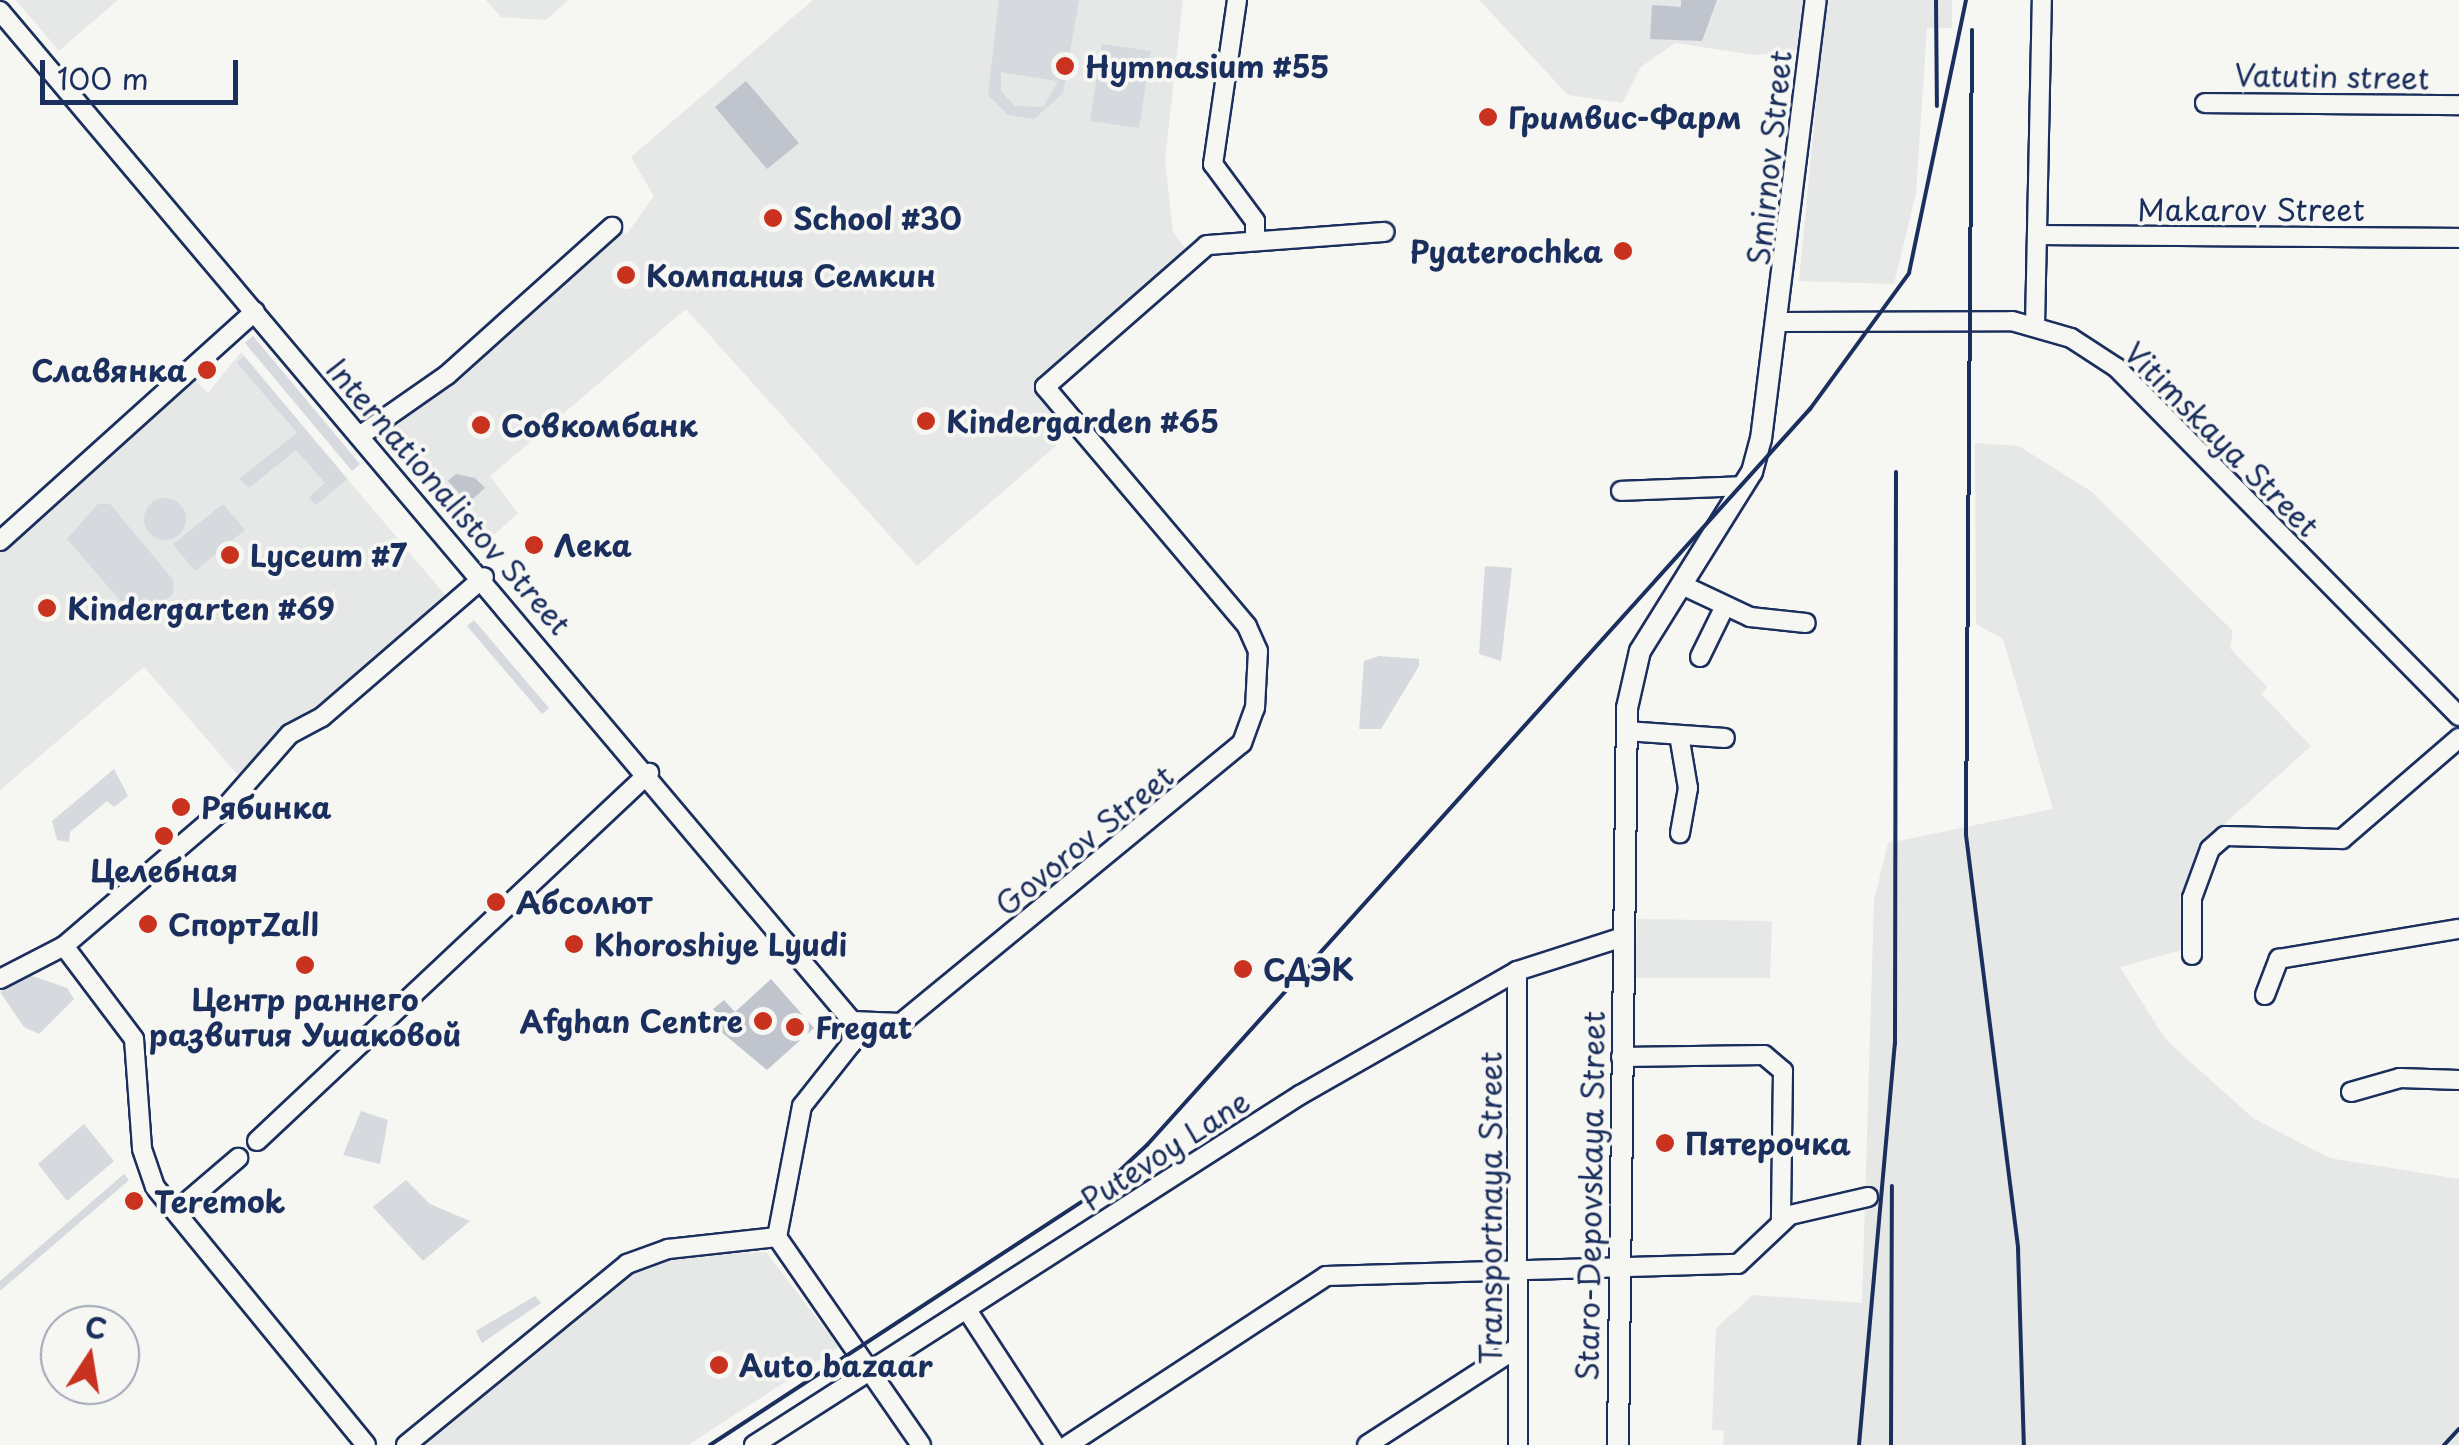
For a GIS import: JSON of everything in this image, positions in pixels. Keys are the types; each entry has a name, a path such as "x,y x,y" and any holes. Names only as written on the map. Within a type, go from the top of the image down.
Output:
{"main road":[{"name":"Smirnov Street","path":"1682,586 1744,486 1762,439 1781,322 1816,0"},
{"name":"Staro-Depovskaya Street","path":"1618,1445 1626,732 1640,651 1682,586"}],"street":[{"path":"1237,0 1212,164 1255,221 1255,238 1384,232"},
{"path":"1781,322 2035,326 2042,235 2042,0"},
{"name":"Internationalistov Street","path":"0,10 484,577 852,1021"},
{"name":"Vatutin street","path":"2205,103 2459,105"},
{"path":"361,435 447,375 612,228"},
{"name":"Makarov Street","path":"2042,235 2459,238"},
{"name":"Govorov Street","path":"852,1021 900,1022 1242,743 1259,680 1247,626 1044,387 1207,245 1255,238"},
{"path":"0,541 255,312"},
{"name":"Vitimskaya Street","path":"2035,326 2117,368 2459,716"},
{"path":"1621,491 1744,486"},
{"path":"0,979 64,946 224,809 290,734 322,717 484,577"},
{"path":"1682,586 1724,608 1806,622"},
{"path":"1700,657 1724,608"},
{"path":"1626,732 1725,738"},
{"path":"1679,735 1688,788 1680,832"},
{"path":"2192,955 2192,898 2210,849 2225,836 2342,838 2459,738"},
{"path":"257,1141 649,773"},
{"path":"2265,995 2280,959 2459,929"},
{"name":"Putevoy Lane","path":"754,1445 1300,1095 1517,971 1623,936"},
{"path":"64,946 134,1039 142,1148 155,1187 366,1445"},
{"name":"Transportnaya Street","path":"1517,971 1518,1445"},
{"path":"852,1021 851,1044 802,1106 777,1237 873,1370 921,1445"},
{"path":"1068,1445 1326,1276 1617,1273 1738,1264 1759,1252 1781,1221 1783,1071 1764,1055 1621,1057"},
{"path":"2352,1092 2400,1078 2459,1080"},
{"path":"176,1211 238,1158"},
{"path":"1781,1221 1868,1198"},
{"path":"406,1445 627,1264 668,1249 777,1237"},
{"path":"967,1310 1055,1445"},
{"path":"1367,1445 1517,1348"}],"shaded area":[{"path":"16,0 118,0 59,51"},
{"path":"486,0 569,0 546,20 501,17"},
{"path":"813,0 1183,0 1165,160 1173,232 1186,250 1039,389 1075,429 917,566 686,309 490,476 518,513 482,546 380,428 611,218 626,235 654,196 631,157"},
{"path":"999,0 1079,0 1063,93 1034,119 1008,115 988,95","holes":["1001,72 1057,81 1043,107 1015,106 1001,91"]},
{"path":"1479,0 1807,0 1803,50 1755,55 1675,43 1641,67 1622,103 1568,95"},
{"path":"1826,0 1952,0 1952,28 1927,28 1916,193 1894,284 1799,281"},
{"path":"1102,44 1151,51 1139,128 1090,121"},
{"path":"253,336 360,464 352,471 245,343"},
{"name":"Lyceum #7","path":"241,352 446,596 238,775 144,667 0,790 0,549 196,381 208,393"},
{"path":"244,356 347,479 316,505 309,497 325,483 296,450 249,488 239,479 297,433 237,363"},
{"path":"1975,443 2019,446 2092,492 2233,631 2230,648 2267,687 2261,694 2311,746 2203,843 2180,898 2182,950 2120,967 2166,1040 2253,1118 2329,1158 2459,1179 2459,1445 1723,1445 1724,1431 1712,1430 1716,1328 1753,1295 1862,1303 1874,900 1888,843 2053,809 2003,639 1976,624"},
{"path":"165,498 180,504 186,519 180,534 165,540 150,534 144,519 150,504"},
{"path":"98,504 110,504 174,581 173,594 146,615 132,614 67,539"},
{"path":"223,504 245,530 195,571 173,544"},
{"path":"1485,566 1512,568 1501,661 1479,654"},
{"path":"474,620 549,708 542,714 467,626"},
{"path":"1379,656 1419,659 1419,666 1381,729 1359,729 1364,661"},
{"path":"114,769 128,796 114,807 107,801 70,832 69,842 57,840 52,821"},
{"path":"1637,919 1772,921 1770,978 1635,978"},
{"path":"27,974 67,988 74,999 39,1034 24,1027 0,992"},
{"path":"361,1111 388,1120 380,1164 343,1155"},
{"path":"84,1124 114,1161 67,1201 38,1164"},
{"path":"124,1174 129,1180 0,1291 0,1281"},
{"path":"406,1180 430,1204 470,1221 423,1261 373,1207"},
{"path":"766,1252 839,1347 688,1445 418,1445 633,1271 671,1257"},
{"path":"535,1296 541,1303 482,1343 476,1331"}],"building":[{"path":"1681,0 1717,0 1702,41 1650,39 1652,5 1681,7"},
{"path":"746,81 799,143 767,169 715,107"},
{"path":"456,474 475,478 485,488 468,503 448,481"},
{"name":"Afghan Сentre","path":"771,979 814,1028 767,1070 713,1025 721,1018 713,1009 724,1000 735,1012"}],"railway":[{"path":"1936,0 1937,106"},
{"path":"710,1445 1098,1191 1147,1145 1810,409 1909,273 1966,0"},
{"path":"1972,30 1966,835 2018,1248 2024,1445"},
{"path":"1859,1445 1895,1044 1896,472"},
{"path":"1891,1445 1892,1186"},
{"path":"2444,1445 2459,1429"}],"place":[{"name":"Hymnasium #55","path":"1065,66"},
{"name":"Гримвис-Фарм","path":"1488,117"},
{"name":"School #30","path":"773,218"},
{"name":"Pyaterochka","path":"1623,251"},
{"name":"Компания Семкин","path":"626,275"},
{"name":"Славянка","path":"207,370"},
{"name":"Kindergarden #65","path":"926,421"},
{"name":"Совкомбанк","path":"481,425"},
{"name":"Лека","path":"534,545"},
{"name":"Lyceum #7","path":"230,555"},
{"name":"Kindergarten #69","path":"47,608"},
{"name":"Рябинка","path":"181,807"},
{"name":"Целебная","path":"164,836"},
{"name":"Абсолют","path":"496,902"},
{"name":"СпортZall","path":"148,924"},
{"name":"Khoroshiye Lyudi","path":"574,944"},
{"name":"Центр раннего развития Ушаковой","path":"305,965"},
{"name":"СДЭК","path":"1243,969"},
{"name":"Afghan Сentre","path":"763,1021"},
{"name":"Fregat","path":"795,1027"},
{"name":"Пятерочка","path":"1665,1143"},
{"name":"Teremok","path":"134,1201"},
{"name":"Auto bazaar","path":"719,1365"}]}
